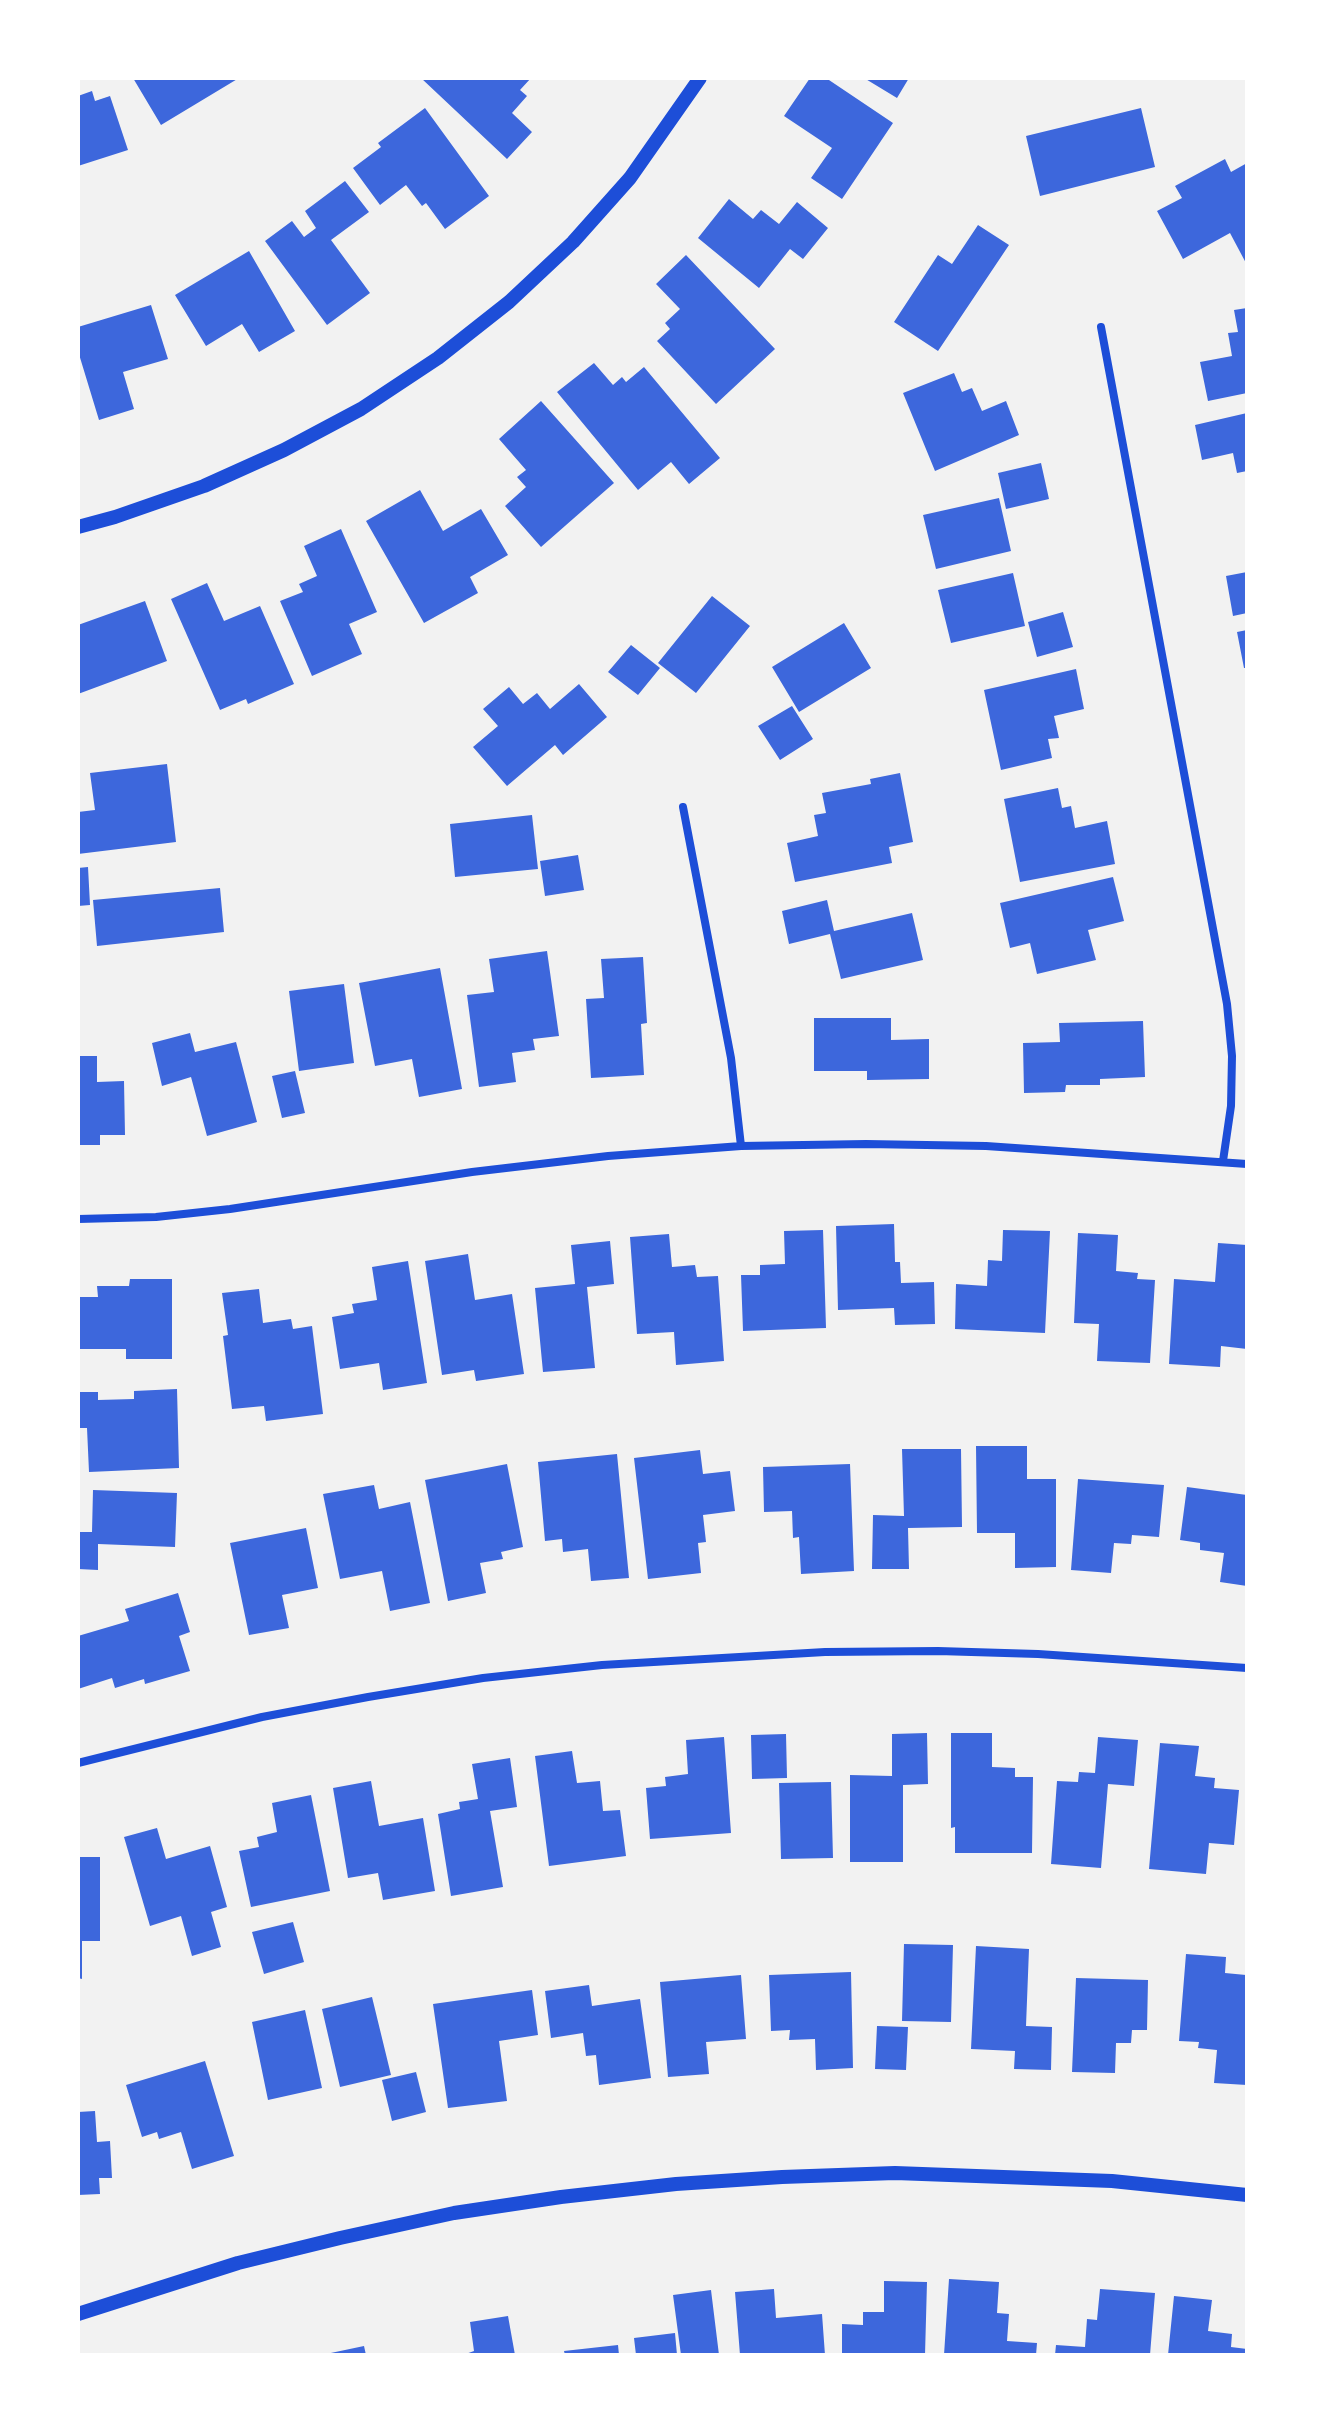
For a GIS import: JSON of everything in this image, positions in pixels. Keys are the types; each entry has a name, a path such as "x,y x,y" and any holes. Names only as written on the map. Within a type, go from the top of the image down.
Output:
{"street":[{"path":"78,527 204,486 284,450 361,409 438,358 509,302 573,242 630,178 700,78"},
{"path":"1101,327 1227,1004 1232,1068 1231,1106 1223,1161"},
{"path":"683,807 731,1058 741,1146"},
{"path":"78,1219 171,1215 548,1163 741,1146 986,1146 1247,1164"},
{"path":"78,1763 175,1737 353,1700 483,1678 616,1664 809,1652 938,1651 1038,1654 1247,1668"},
{"path":"78,2314 238,2263 340,2238 454,2213 661,2186 895,2173 1112,2181 1247,2195"}],"building":[{"path":"133,78 239,78 161,125"},
{"path":"421,78 531,78 520,90 527,96 512,113 532,132 507,159"},
{"path":"810,78 826,78 893,123 842,199 811,178 832,148 784,116"},
{"path":"864,78 909,78 897,98"},
{"path":"92,91 95,101 110,96 128,150 78,166 78,96"},
{"path":"425,108 489,196 445,229 426,203 422,206 406,185 380,205 353,168 381,147 378,143"},
{"path":"1141,108 1155,167 1040,196 1026,136"},
{"path":"1225,159 1231,172 1247,163 1247,265 1230,233 1183,259 1157,211 1182,198 1175,186"},
{"path":"345,181 369,212 331,240 370,293 327,325 265,241 292,221 304,237 316,228 305,211"},
{"path":"729,199 753,219 761,210 779,224 797,202 828,228 803,259 790,249 759,288 698,238"},
{"path":"978,225 1009,245 938,351 894,322 938,255 952,264"},
{"path":"249,251 295,331 259,352 242,324 206,346 175,295"},
{"path":"686,255 775,349 716,404 657,341 670,329 665,323 680,309 656,284"},
{"path":"151,305 168,359 123,372 134,409 99,420 78,351 78,327"},
{"path":"1247,308 1247,393 1208,401 1200,362 1232,356 1228,333 1238,332 1234,310"},
{"path":"594,363 613,385 622,377 626,382 644,367 720,458 689,484 671,462 638,490 557,392"},
{"path":"954,373 962,392 972,388 982,411 1006,401 1019,435 935,471 903,393"},
{"path":"541,401 614,483 541,547 505,506 526,487 517,477 526,470 499,439"},
{"path":"1247,413 1247,471 1237,473 1233,453 1202,460 1195,425"},
{"path":"1041,463 1049,499 1006,509 998,473"},
{"path":"420,490 443,531 481,509 508,555 470,577 478,593 424,623 366,521"},
{"path":"999,498 1011,551 936,569 923,515"},
{"path":"341,529 377,612 349,624 362,654 312,676 280,601 303,592 299,584 317,576 304,546"},
{"path":"1247,572 1247,613 1233,616 1226,576"},
{"path":"1013,573 1025,626 951,643 938,590"},
{"path":"207,583 224,621 260,606 294,684 248,704 246,699 220,710 171,599"},
{"path":"712,596 750,626 696,693 658,663"},
{"path":"145,601 167,661 78,694 78,625"},
{"path":"1063,612 1073,647 1037,657 1028,622"},
{"path":"844,623 871,668 799,712 772,667"},
{"path":"1247,630 1247,668 1244,668 1237,632"},
{"path":"631,645 660,668 638,695 608,672"},
{"path":"1076,669 1084,709 1054,716 1059,738 1048,739 1052,758 1001,770 984,690"},
{"path":"579,684 607,717 563,755 555,745 507,786 473,747 498,726 483,709 509,687 523,704 537,693 550,709"},
{"path":"792,706 813,739 780,760 758,726"},
{"path":"167,764 176,842 78,854 78,812 95,810 90,773"},
{"path":"900,773 913,842 889,847 892,863 795,882 787,843 818,836 814,815 826,813 822,793 871,784 870,779"},
{"path":"1058,788 1062,808 1071,806 1075,828 1107,821 1115,864 1020,882 1004,799"},
{"path":"532,815 538,869 455,877 450,824"},
{"path":"578,855 584,890 545,896 540,861"},
{"path":"88,867 90,905 78,906 78,868"},
{"path":"1113,877 1124,921 1088,930 1096,960 1037,974 1030,943 1010,948 1000,903"},
{"path":"220,888 224,932 97,946 93,900"},
{"path":"827,900 834,931 912,913 923,960 841,979 830,934 789,944 782,911"},
{"path":"547,951 559,1036 533,1039 535,1050 512,1053 516,1082 479,1087 467,995 494,992 489,959"},
{"path":"643,957 647,1023 641,1024 644,1075 591,1078 586,999 604,998 601,959"},
{"path":"440,968 462,1089 419,1097 412,1059 375,1066 359,983"},
{"path":"344,984 354,1063 299,1071 289,991"},
{"path":"814,1018 891,1018 891,1040 929,1039 929,1079 867,1080 867,1071 814,1071"},
{"path":"1143,1021 1145,1077 1100,1079 1100,1085 1066,1085 1065,1092 1024,1093 1023,1043 1060,1042 1059,1023"},
{"path":"190,1033 195,1052 236,1042 257,1122 207,1136 191,1077 162,1086 152,1043"},
{"path":"78,1056 97,1056 97,1082 124,1081 125,1135 100,1135 100,1145 78,1145"},
{"path":"295,1071 305,1113 282,1118 272,1076"},
{"path":"894,1224 895,1262 900,1262 901,1283 934,1282 935,1324 895,1325 894,1308 838,1310 836,1226"},
{"path":"823,1230 826,1328 743,1331 741,1275 760,1275 760,1265 785,1264 784,1231"},
{"path":"1003,1230 1050,1231 1045,1333 955,1329 956,1284 987,1286 988,1260 1002,1261"},
{"path":"1078,1233 1118,1235 1116,1271 1138,1273 1137,1279 1155,1280 1150,1363 1097,1361 1099,1324 1074,1323"},
{"path":"669,1234 672,1267 695,1265 697,1277 718,1276 724,1361 676,1365 674,1332 637,1334 630,1237"},
{"path":"610,1241 614,1284 587,1287 595,1368 543,1372 535,1288 575,1284 571,1245"},
{"path":"1218,1243 1247,1245 1247,1349 1221,1346 1220,1367 1169,1364 1174,1279 1215,1282"},
{"path":"468,1254 475,1300 512,1294 524,1374 476,1381 474,1370 442,1375 425,1261"},
{"path":"408,1261 427,1383 383,1390 379,1363 340,1369 332,1317 354,1313 352,1304 377,1300 372,1267"},
{"path":"130,1279 172,1279 172,1359 126,1359 126,1349 78,1349 78,1297 98,1297 97,1286 129,1286"},
{"path":"259,1289 263,1323 291,1319 293,1329 312,1326 323,1414 266,1421 264,1406 232,1409 223,1336 228,1335 222,1293"},
{"path":"177,1389 179,1468 89,1472 87,1428 78,1428 78,1392 98,1392 98,1400 134,1399 134,1391"},
{"path":"976,1446 1027,1446 1027,1479 1056,1479 1056,1567 1015,1568 1015,1533 977,1533"},
{"path":"902,1449 961,1449 962,1527 908,1528 909,1569 872,1569 873,1515 904,1516"},
{"path":"700,1450 703,1474 730,1471 735,1511 703,1515 706,1542 698,1543 701,1573 648,1579 634,1458"},
{"path":"617,1454 629,1578 591,1581 588,1549 563,1552 562,1539 545,1541 538,1462"},
{"path":"507,1464 523,1547 501,1552 503,1559 480,1563 486,1593 448,1601 425,1480"},
{"path":"850,1464 854,1571 801,1574 799,1537 793,1538 792,1511 764,1512 763,1467"},
{"path":"1078,1479 1164,1485 1159,1537 1132,1535 1131,1544 1114,1543 1111,1573 1071,1570"},
{"path":"374,1485 379,1509 410,1502 430,1603 390,1611 382,1571 340,1579 323,1494"},
{"path":"1187,1487 1247,1495 1247,1586 1220,1582 1224,1553 1200,1550 1200,1543 1180,1540"},
{"path":"93,1490 177,1493 175,1547 98,1544 98,1570 78,1569 78,1532 92,1532"},
{"path":"306,1528 318,1588 282,1595 289,1628 249,1635 230,1543"},
{"path":"178,1593 190,1632 179,1636 190,1671 145,1684 144,1679 115,1688 112,1678 78,1689 78,1636 129,1621 125,1609"},
{"path":"927,1733 928,1784 903,1785 903,1862 850,1862 850,1775 892,1776 892,1734"},
{"path":"951,1733 992,1733 992,1767 1015,1768 1015,1777 1033,1777 1032,1853 955,1853 955,1827 951,1828"},
{"path":"786,1734 787,1778 752,1779 751,1735"},
{"path":"724,1737 731,1833 650,1839 646,1788 666,1786 665,1777 688,1774 686,1740"},
{"path":"1098,1737 1138,1740 1134,1786 1108,1784 1101,1868 1051,1864 1057,1781 1078,1782 1079,1772 1095,1773"},
{"path":"1160,1743 1199,1746 1195,1776 1215,1778 1214,1788 1239,1790 1234,1845 1209,1843 1206,1874 1149,1869"},
{"path":"572,1751 577,1783 600,1781 603,1811 620,1810 626,1856 549,1866 535,1756"},
{"path":"510,1758 517,1807 490,1811 503,1887 451,1896 438,1814 460,1809 459,1802 478,1799 472,1764"},
{"path":"371,1781 379,1826 423,1818 435,1891 383,1900 378,1873 348,1878 333,1788"},
{"path":"831,1782 833,1858 781,1859 779,1783"},
{"path":"311,1795 330,1891 251,1907 239,1851 259,1847 257,1837 277,1832 272,1803"},
{"path":"157,1828 166,1859 210,1846 227,1907 211,1912 221,1947 192,1956 181,1916 150,1926 124,1837"},
{"path":"78,1857 100,1857 100,1941 82,1941 82,1979 78,1978"},
{"path":"293,1922 304,1962 264,1974 252,1932"},
{"path":"904,1944 953,1945 951,2022 902,2021"},
{"path":"976,1946 1029,1949 1026,2026 1052,2027 1051,2070 1014,2069 1015,2051 971,2049"},
{"path":"1186,1954 1226,1957 1225,1973 1246,1975 1247,2085 1214,2083 1217,2050 1198,2048 1199,2042 1179,2041"},
{"path":"851,1972 853,2068 816,2070 815,2039 789,2040 790,2030 771,2031 769,1975"},
{"path":"741,1975 746,2039 706,2042 709,2074 668,2077 660,1982"},
{"path":"1076,1978 1148,1980 1147,2030 1132,2030 1131,2043 1116,2043 1115,2073 1072,2072"},
{"path":"589,1985 592,2006 640,1999 651,2078 599,2085 596,2055 586,2056 583,2033 551,2038 545,1991"},
{"path":"532,1990 538,2035 499,2041 507,2101 448,2108 433,2004"},
{"path":"372,1997 391,2075 340,2087 322,2009"},
{"path":"305,2010 322,2088 268,2100 252,2022"},
{"path":"877,2026 908,2027 906,2070 875,2069"},
{"path":"205,2061 234,2156 192,2169 181,2132 159,2139 157,2132 142,2137 126,2085"},
{"path":"416,2072 426,2112 392,2121 382,2080"},
{"path":"95,2111 97,2142 110,2141 112,2178 99,2178 100,2194 78,2195 78,2112"},
{"path":"949,2279 999,2282 997,2313 1009,2314 1007,2341 1037,2343 1036,2355 944,2355"},
{"path":"884,2281 927,2282 925,2355 842,2355 842,2324 863,2325 863,2312 884,2312"},
{"path":"774,2289 776,2318 822,2314 825,2355 740,2355 735,2292"},
{"path":"1100,2289 1155,2293 1150,2355 1055,2355 1056,2345 1085,2347 1087,2319 1097,2320"},
{"path":"711,2290 719,2355 681,2355 673,2295"},
{"path":"1174,2296 1212,2300 1208,2331 1232,2334 1231,2347 1247,2349 1247,2355 1168,2355"},
{"path":"508,2316 515,2355 463,2355 474,2351 470,2322"},
{"path":"675,2333 677,2355 636,2355 634,2338"},
{"path":"618,2345 619,2355 565,2355 564,2351"},
{"path":"364,2346 366,2355 326,2355 326,2354"}]}
